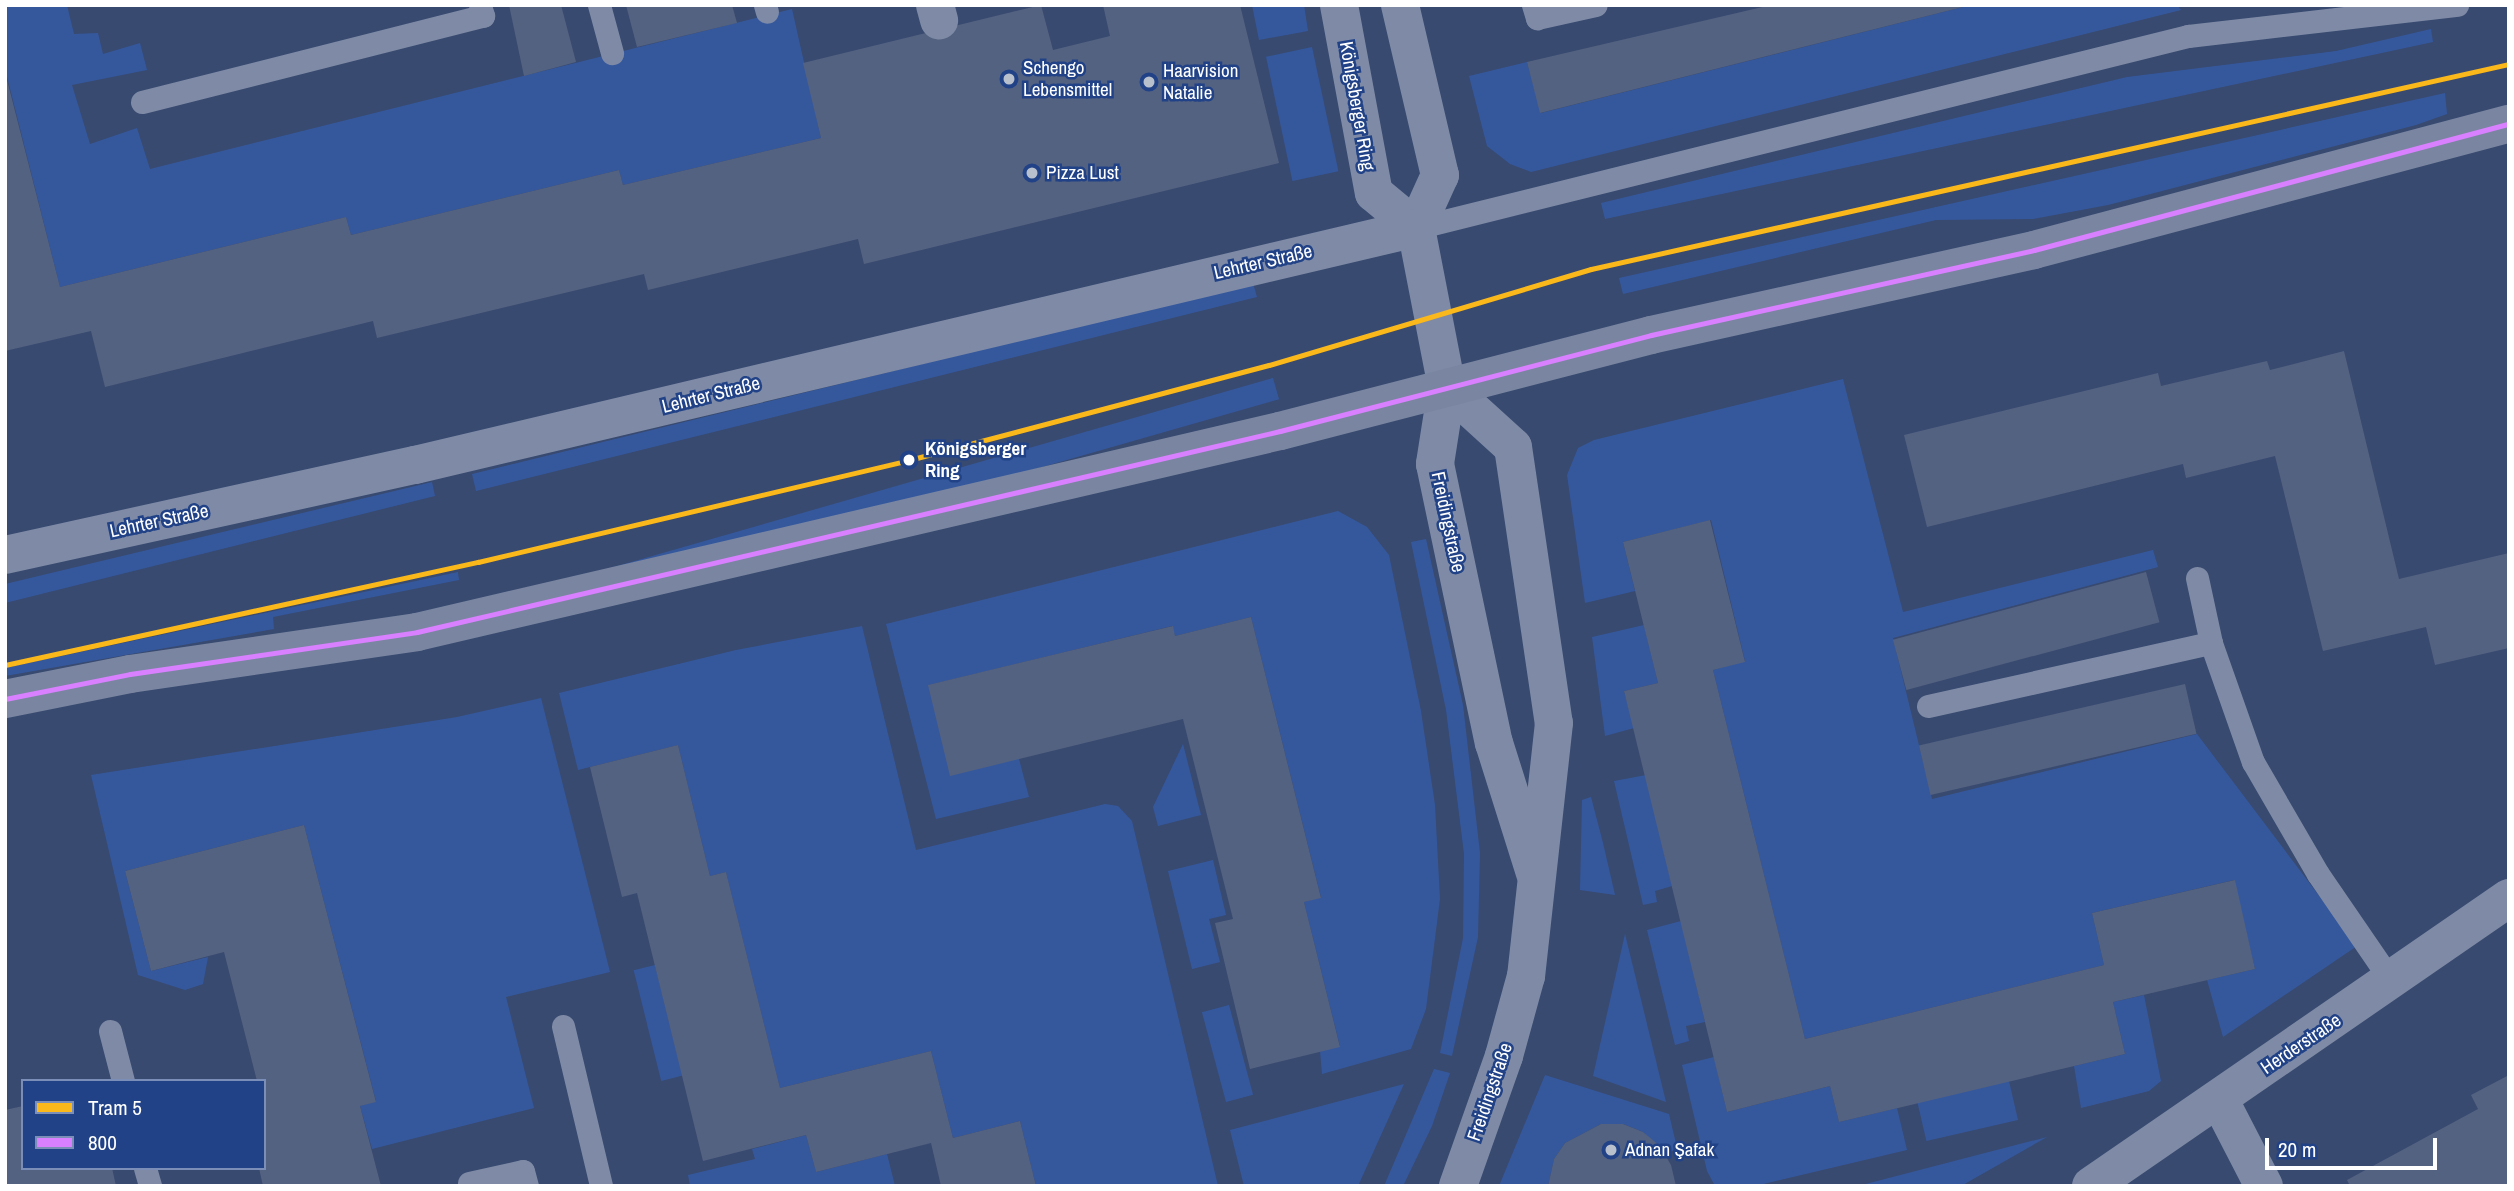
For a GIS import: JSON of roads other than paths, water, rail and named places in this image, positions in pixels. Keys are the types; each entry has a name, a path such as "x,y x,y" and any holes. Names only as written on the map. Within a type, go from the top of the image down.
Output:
{"main road":[{"path":"5,699 130,674 417,632 1280,431 1651,335 2034,250 2509,124"}],"street":[{"name":"Königsberger Ring","path":"1339,5 1374,193 1416,228"},
{"path":"1401,5 1440,175 1416,228 1447,387"},
{"name":"Lehrter Straße","path":"5,555 415,465 1416,228"},
{"name":"Freidingstraße","path":"1447,387 1435,464 1494,743 1535,873"},
{"name":"Freidingstraße","path":"1447,387 1513,447 1554,723 1535,873 1526,976 1504,1056 1458,1186"},
{"name":"Herderstraße","path":"2091,1186 2392,982 2509,898"},
{"path":"2219,1099 2264,1186"}],"lane":[{"path":"142,102 483,16 480,5"},
{"path":"599,5 612,53"},
{"path":"1533,5 1537,18 1596,5"},
{"path":"1416,228 2188,36 2457,5"},
{"path":"2197,578 2211,643 2252,762 2318,874 2392,982"},
{"path":"1928,706 2211,643"},
{"path":"563,1026 601,1186"},
{"path":"110,1031 122,1079"},
{"path":"469,1183 523,1171 527,1186"}],"tram line":[{"name":"5","path":"5,665 478,562 909,460 1269,365 1591,269 2509,64"}],"place":[{"name":"Schengo Lebensmittel","path":"1009,79"},
{"name":"Haarvision Natalie","path":"1149,82"},
{"name":"Pizza Lust","path":"1032,173"},
{"name":"Königsberger Ring","path":"909,460"},
{"name":"Adnan Şafak","path":"1611,1150"}]}
